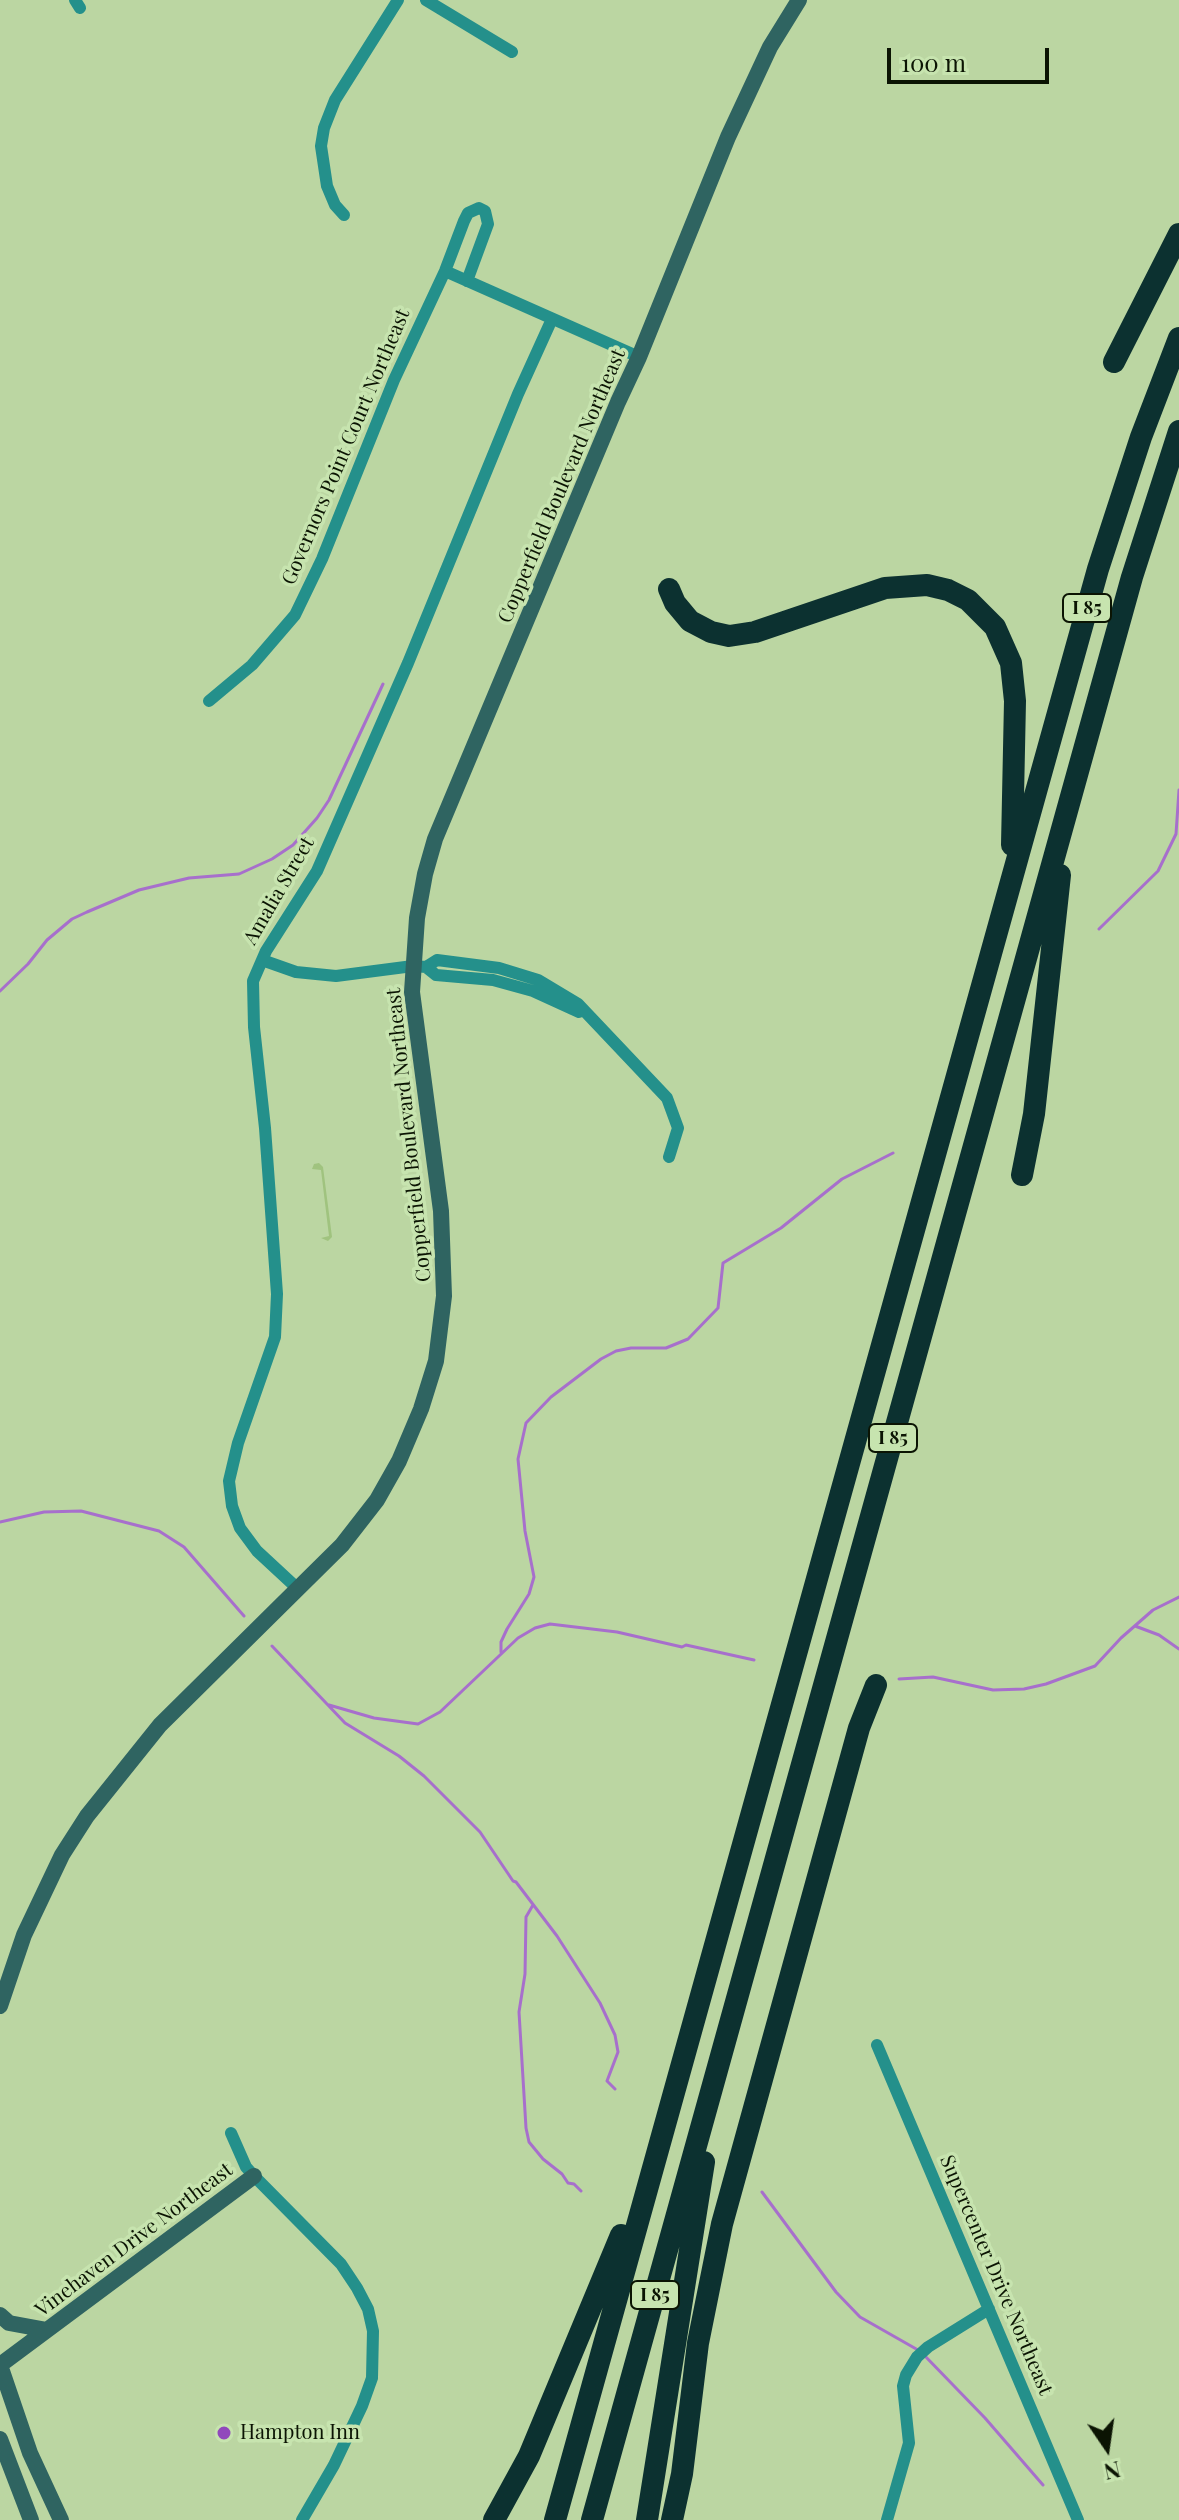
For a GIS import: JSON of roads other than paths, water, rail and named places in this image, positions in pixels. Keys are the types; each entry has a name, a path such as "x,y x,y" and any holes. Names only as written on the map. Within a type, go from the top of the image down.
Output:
{"highway":[{"path":"1114,362 1179,234"},
{"name":"I 85","path":"555,2520 1121,495 1179,338"},
{"name":"I 85","path":"592,2520 1132,577 1179,431"},
{"path":"669,589 675,603 690,621 711,632 729,636 755,632 874,592 905,585 927,585 948,590 982,611 1004,643 1012,675 1015,742 1011,883"},
{"path":"1022,1175 1034,1114 1068,806"},
{"path":"672,2520 682,2474 698,2343 722,2224 859,1728 876,1685"},
{"path":"647,2520 718,2070"},
{"path":"494,2520 529,2456 656,2153"}],"main road":[{"name":"Copperfield Boulevard Northeast","path":"0,2006 24,1935 62,1855 87,1816 160,1725 342,1545 377,1500 399,1461 421,1409 436,1361 444,1296 444,1246 412,992 420,966 417,918 425,874 435,839 639,357 728,137 770,47 799,0"},
{"name":"Vinehaven Drive Northeast","path":"0,2365 254,2176"},
{"path":"0,2315 9,2323 47,2330"},
{"path":"0,2365 30,2453 61,2520"},
{"path":"0,2439 31,2520"}],"street":[{"path":"344,215 335,205 327,186 322,155 324,128 335,100 398,0"},
{"path":"426,0 512,52"},
{"name":"Governors Point Court Northeast","path":"209,701 252,665 295,615 322,559 394,380 445,271 468,213 479,208 485,211 488,224 467,281"},
{"path":"445,271 639,357"},
{"name":"Amalia Street","path":"298,1589 257,1551 240,1528 232,1506 229,1481 238,1443 275,1337 277,1308 253,981 262,960 317,871 552,319"},
{"path":"262,960 296,972 336,976 420,966 437,960 499,968 538,980 578,1004 667,1098 678,1128 669,1157"},
{"name":"Supercenter Drive Northeast","path":"877,2045 1078,2520"},
{"path":"231,2133 246,2167 341,2264 368,2309 373,2331 372,2378 362,2406 334,2465 302,2520"},
{"path":"887,2520 909,2443 903,2386 911,2365 928,2347 989,2309"}],"waterway":[{"path":"0,991 47,940 72,919 139,890 189,878 239,874 293,845 329,800 383,684"},
{"path":"1099,929 1158,871 1176,834 1179,790"},
{"path":"501,1652 501,1642 529,1594 534,1577 525,1531 518,1459 526,1423 551,1397 616,1351 666,1348 688,1339 718,1308 723,1263 781,1228 842,1179 893,1153"},
{"path":"0,1522 44,1512 81,1511 159,1531 184,1547 244,1616"},
{"path":"899,1679 933,1677 993,1690 1024,1689 1046,1684 1095,1666 1153,1610 1179,1597"},
{"path":"329,1705 374,1718 418,1724 440,1712 518,1638 550,1624 617,1632 754,1660"},
{"path":"1135,1626 1159,1635 1179,1649"},
{"path":"272,1646 345,1723 399,1756 424,1776 480,1832 513,1881 557,1936 600,2003 615,2035 618,2052 607,2081 615,2089"},
{"path":"533,1905 526,1917 525,1974 519,2012 526,2128 529,2142 543,2159 581,2191"},
{"path":"762,2192 836,2292 860,2317 918,2350"},
{"path":"924,2355 985,2418 1043,2485"}],"place":[{"name":"Hampton Inn","path":"224,2433"}]}
